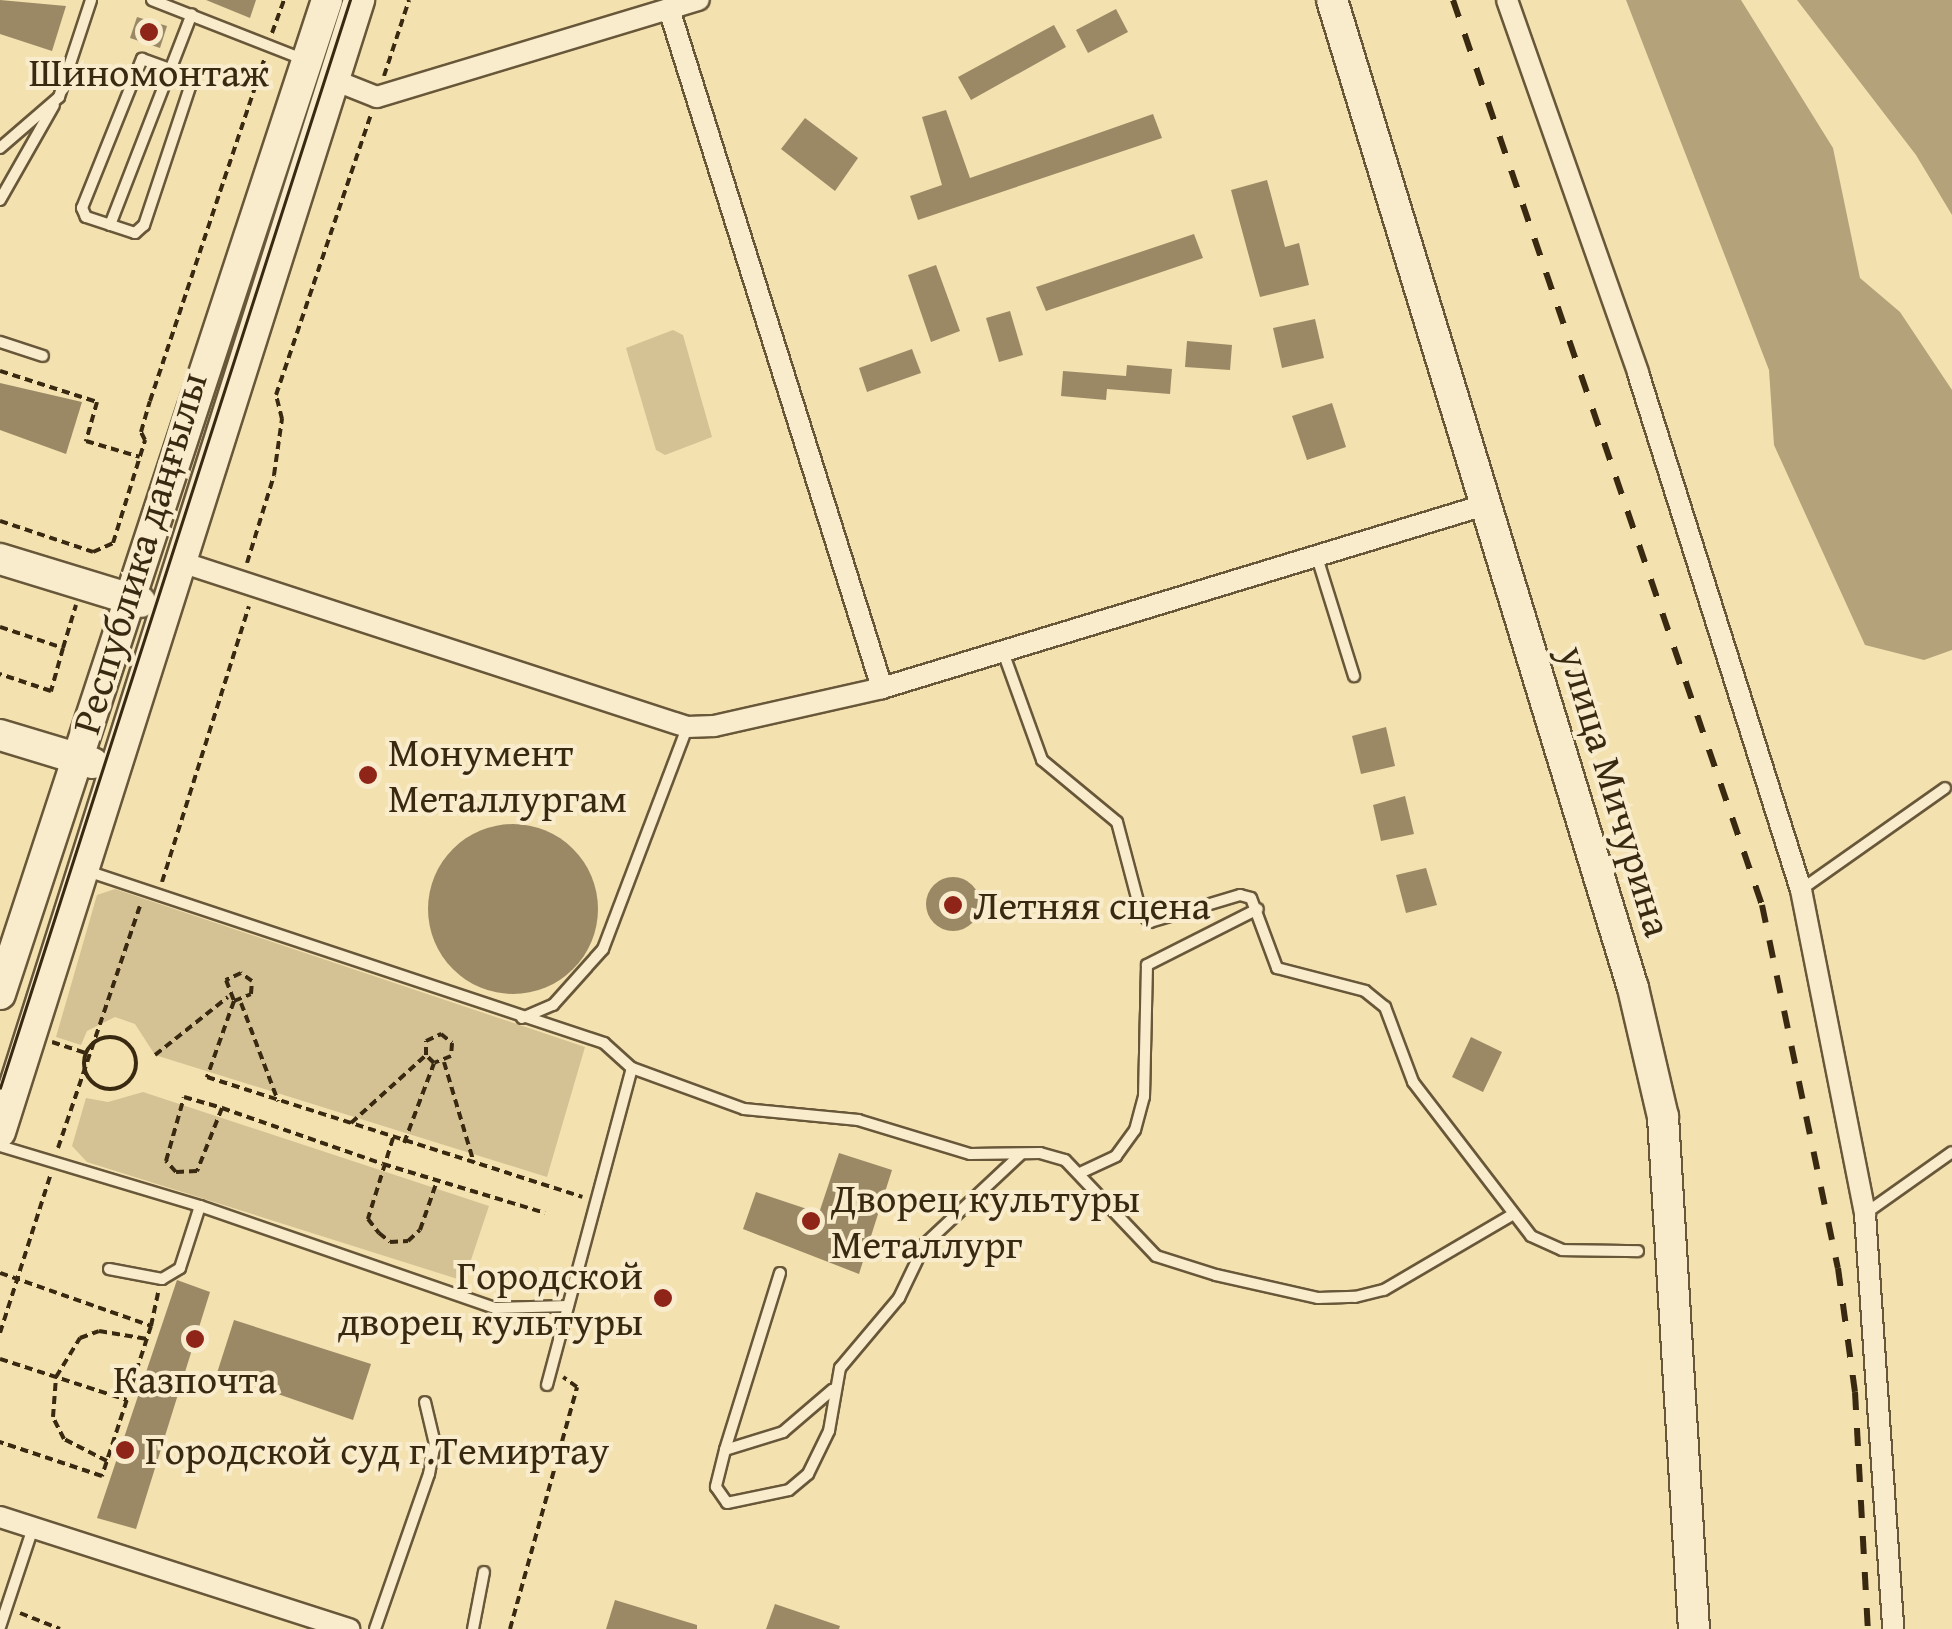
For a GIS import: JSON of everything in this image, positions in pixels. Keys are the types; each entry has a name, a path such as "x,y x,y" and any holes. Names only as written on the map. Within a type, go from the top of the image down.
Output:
{"main road":[{"name":"Республика даңғылы","path":"0,994 126,596 327,0"},
{"name":"Республика даңғылы","path":"0,1132 163,608 359,0"},
{"name":"улица Мичурина","path":"1332,0 1634,988 1662,1117 1694,1629"},
{"path":"0,559 163,608"},
{"path":"0,735 112,770"}],"street":[{"path":"334,80 377,96 699,0"},
{"path":"1507,0 1638,373 1801,890 1865,1214 1893,1629"},
{"path":"669,9 882,688"},
{"path":"178,561 687,727 882,688 1316,553 1488,504"},
{"path":"0,1517 349,1629"}],"lane":[{"path":"0,200 59,97 90,0"},
{"path":"152,0 180,4 192,14 308,61"},
{"path":"110,225 192,14"},
{"path":"142,59 171,67 191,84 144,225 135,233 86,218 82,208 134,67 142,59"},
{"path":"0,148 59,97"},
{"path":"0,342 44,356"},
{"path":"1316,553 1354,676"},
{"path":"1002,650 1042,760 1118,822 1142,913 1150,922 1240,895 1258,909 1277,968 1365,991 1385,1008 1413,1082 1510,1216 1543,1244 1562,1250 1638,1250"},
{"path":"522,1018 553,1005 603,948 687,727"},
{"path":"1801,890 1946,788"},
{"path":"81,869 604,1043 632,1068 744,1108 858,1120 970,1154 1020,1154 1065,1160 1156,1256 1318,1298 1384,1290 1510,1216"},
{"path":"1080,1173 1116,1156 1135,1130 1144,1097 1147,965 1258,909"},
{"path":"547,1385 632,1068"},
{"path":"0,1146 200,1206 495,1308 568,1306"},
{"path":"1865,1214 1952,1152"},
{"path":"780,1273 716,1488 727,1503 789,1490 823,1452 840,1368 899,1298 926,1244 1020,1154"},
{"path":"109,1269 162,1278 180,1268 200,1206"},
{"path":"725,1450 783,1432 833,1389"},
{"path":"375,1629 436,1444 425,1402"},
{"path":"0,1626 34,1528"},
{"path":"473,1629 484,1572"}],"path":[{"path":"0,522 93,552 113,543 140,457 150,400 284,0"},
{"path":"0,371 98,402 86,441 140,457"},
{"path":"0,674 51,691 77,603"},
{"path":"0,628 63,648"},
{"path":"228,997 226,980 241,973 252,981 252,994 238,1002 207,1077 404,1143 596,1201"},
{"path":"228,997 238,1002 278,1101"},
{"path":"155,1055 228,997"},
{"path":"434,1063 426,1055 426,1042 441,1034 452,1043 444,1062 474,1163"},
{"path":"31,1035 85,1053"},
{"path":"101,1037 123,1039 135,1052 135,1071 124,1085 100,1088 87,1076 85,1053 101,1037"},
{"path":"350,1124 426,1055"},
{"path":"434,1063 444,1062"},
{"path":"404,1143 434,1063"},
{"path":"222,1108 197,1171 176,1172 166,1161 184,1097 222,1108 382,1164 545,1213"},
{"path":"393,1138 368,1219 390,1242 408,1240 420,1230 437,1181"},
{"path":"0,1333 45,1193"},
{"path":"0,1272 151,1326"},
{"path":"0,1442 102,1476 151,1326 162,1278"},
{"path":"107,1461 64,1439 53,1417 56,1377 80,1338 99,1331 147,1339"},
{"path":"0,1359 127,1400"},
{"path":"510,1629 577,1387 551,1369"},
{"path":"7,1607 60,1629"}],"shaded area":[{"path":"1626,0 1741,0 1833,148 1860,278 1900,312 1952,390 1952,650 1924,660 1865,645 1774,445 1769,370"},
{"path":"1797,0 1952,0 1952,215 1916,155"},
{"path":"673,330 683,335 712,437 665,455 656,450 626,348"},
{"path":"115,889 585,1047 547,1177 155,1055 135,1024 115,1017 87,1031 81,1045 56,1037 97,895"},
{"path":"143,1092 489,1206 464,1281 87,1162 72,1146 86,1098 108,1102"}],"building":[{"path":"0,0 66,6 52,51 0,34"},
{"path":"206,0 256,0 250,18"},
{"path":"1116,9 1128,32 1088,53 1076,30"},
{"name":"Шиномонтаж","path":"137,17 167,26 160,48 130,38"},
{"path":"1054,25 1066,47 971,100 958,77"},
{"path":"946,110 970,178 1153,114 1162,138 918,220 910,196 942,185 922,117"},
{"path":"805,118 858,158 835,191 781,149"},
{"path":"1267,180 1285,247 1299,243 1309,285 1260,297 1231,190"},
{"path":"1194,234 1203,258 1046,311 1036,287"},
{"path":"936,265 960,331 931,342 908,275"},
{"path":"1010,311 1023,355 999,362 986,318"},
{"path":"1315,319 1324,358 1282,368 1273,328"},
{"path":"1187,341 1232,345 1230,370 1185,367"},
{"path":"912,349 921,373 867,392 859,368"},
{"path":"1127,365 1172,369 1170,394 1107,389 1106,400 1061,396 1063,371 1126,376"},
{"path":"0,383 82,402 66,454 0,430"},
{"path":"1332,403 1346,447 1307,460 1292,416"},
{"path":"1386,727 1395,766 1361,774 1352,736"},
{"path":"1405,796 1414,834 1381,841 1373,805"},
{"path":"513,824 546,830 573,849 592,876 598,909 592,942 573,969 546,988 513,994 480,988 453,969 434,942 428,909 434,876 453,849 480,830"},
{"path":"1426,868 1437,905 1406,913 1396,875"},
{"name":"Летняя сцена","path":"953,877 972,885 980,904 972,923 953,931 934,923 926,904 934,885"},
{"path":"1471,1037 1502,1052 1483,1092 1452,1077"},
{"name":"Дворец культуры Металлург","path":"839,1153 892,1170 859,1274 743,1229 756,1192 819,1213"},
{"path":"177,1280 210,1292 136,1529 97,1518"},
{"path":"234,1320 371,1364 353,1420 217,1373"},
{"path":"615,1600 697,1625 697,1629 606,1629"},
{"path":"775,1604 840,1626 839,1629 766,1629"}],"tram line":[{"path":"0,1088 350,0"}],"railway":[{"path":"1453,0 1762,905 1838,1268 1855,1392 1868,1629"}],"place":[{"name":"Шиномонтаж","path":"149,32"},
{"name":"Монумент Металлургам","path":"368,775"},
{"name":"Летняя сцена","path":"953,905"},
{"name":"Дворец культуры Металлург","path":"811,1221"},
{"name":"Городской дворец культуры","path":"663,1298"},
{"name":"Казпочта","path":"195,1339"},
{"name":"Городской суд г.Темиртау","path":"125,1450"}]}
